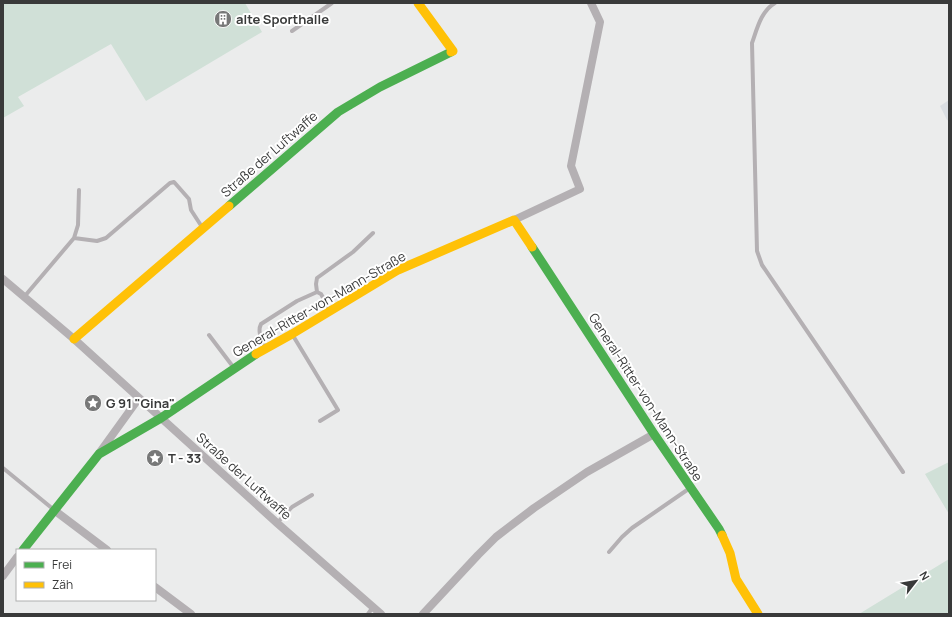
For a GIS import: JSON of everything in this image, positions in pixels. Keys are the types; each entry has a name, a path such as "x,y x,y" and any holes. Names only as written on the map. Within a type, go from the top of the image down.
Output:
{"street":[{"name":"Straße der Luftwaffe","path":"74,339 338,112 352,102 376,89 453,51 418,3"},
{"path":"514,220 580,189 571,166 600,22 591,3"},
{"name":"General-Ritter-von-Mann-Straße","path":"24,549 99,454 161,418 265,348 292,334 398,270 514,220 718,529 730,553 736,579 758,614"},
{"name":"Straße der Luftwaffe","path":"3,279 74,339 277,523 371,611 381,614"},
{"path":"99,454 139,398"},
{"path":"423,614 496,537 534,508 591,469 654,434"},
{"path":"54,510 105,549"},
{"path":"3,576 16,559"},
{"path":"156,588 190,614"}],"lane":[{"path":"292,30 332,3"},
{"path":"775,3 771,5 763,14 752,43 757,251 762,265 903,472"},
{"path":"74,238 97,241 106,238 170,183 174,182 189,199 191,210 203,228"},
{"path":"24,297 74,238 78,225 79,190"},
{"path":"330,311 321,294 317,292 317,278 354,252 373,233"},
{"path":"265,348 260,337 259,329 261,324 297,302 317,292"},
{"path":"209,334 234,368"},
{"path":"292,334 338,410 320,421"},
{"path":"3,468 54,510"},
{"path":"609,552 632,528 691,488"},
{"path":"277,523 292,508 312,494"}],"shaded area":[{"path":"3,3 245,3 262,32 146,101 111,44 18,97 24,106 3,118"},
{"path":"949,100 949,121 947,120 940,106"},
{"path":"949,462 949,514 925,474"},
{"path":"949,559 949,614 859,614"}],"traffic: fast":[{"path":"229,206 338,112 380,87 451,52"},
{"path":"532,247 722,535"},
{"path":"24,549 99,454 161,418 256,354"}],"traffic: slow":[{"path":"418,3 453,51 451,52"},
{"path":"74,339 229,206"},
{"path":"256,354 398,270 514,220 532,247"},
{"path":"722,535 730,553 736,579 758,614"}],"place":[{"name":"alte Sporthalle","path":"223,19"},
{"name":"G 91 \"Gina\"","path":"93,403"},
{"name":"T - 33","path":"155,458"}]}
